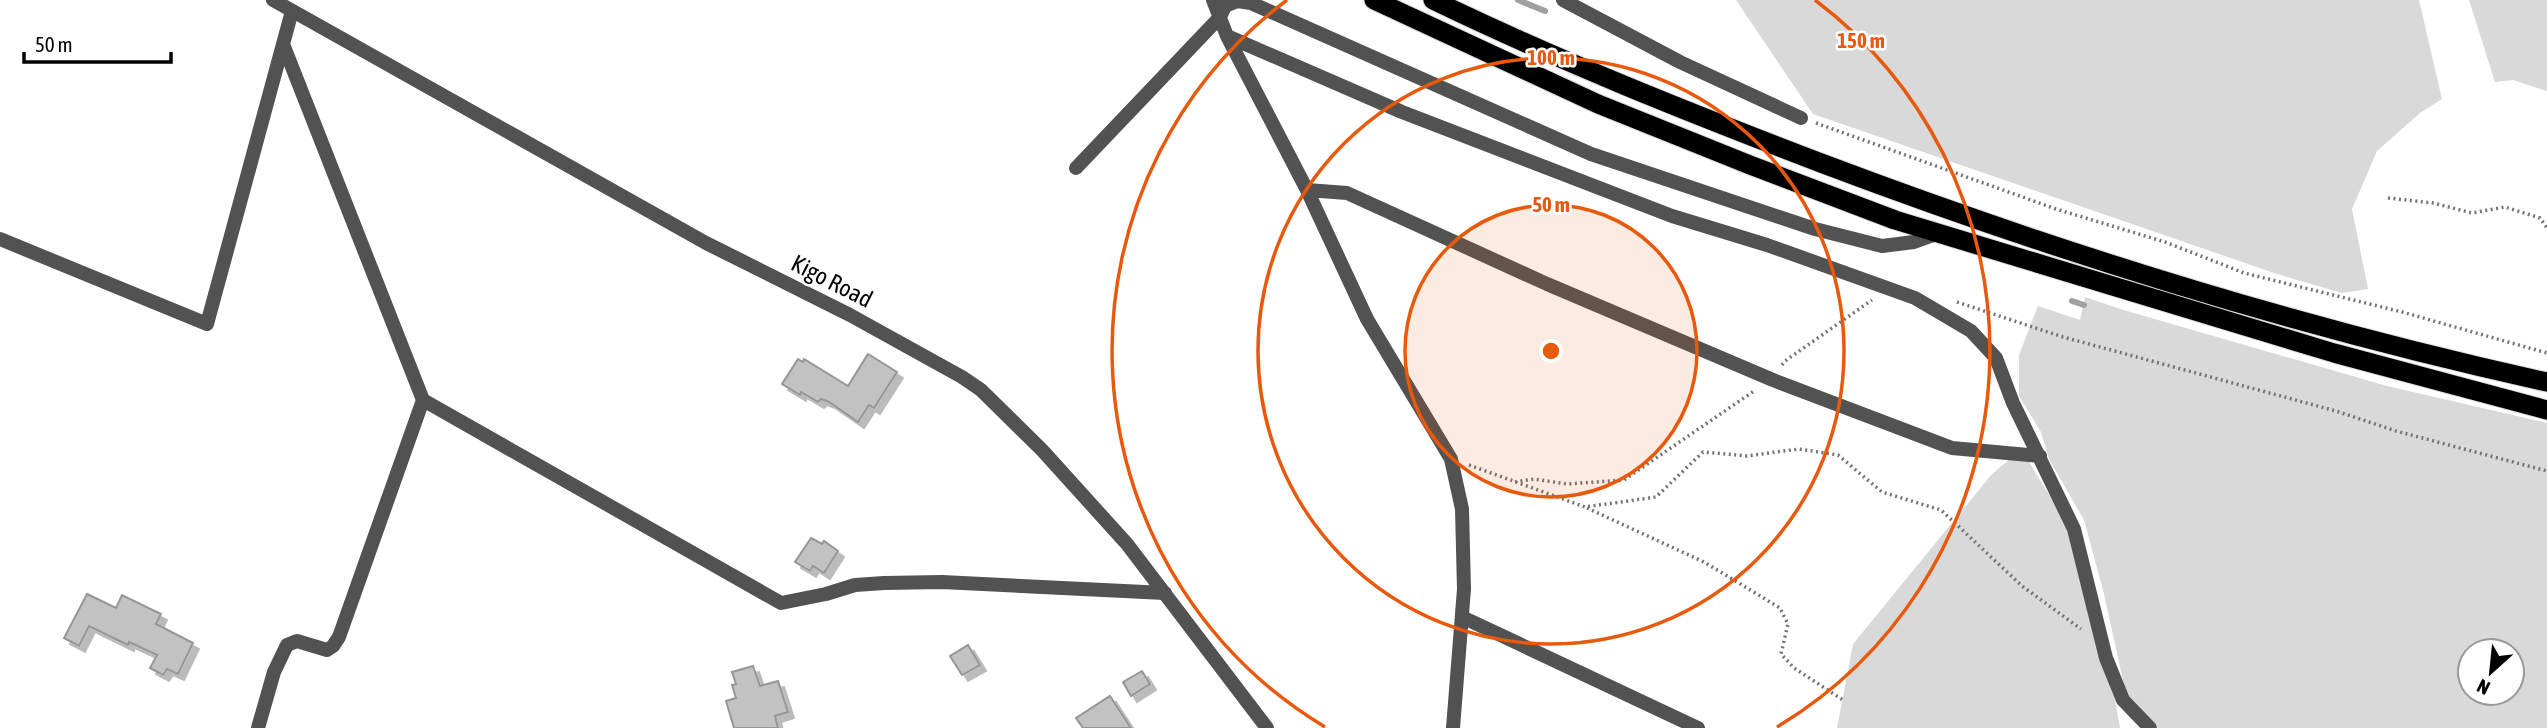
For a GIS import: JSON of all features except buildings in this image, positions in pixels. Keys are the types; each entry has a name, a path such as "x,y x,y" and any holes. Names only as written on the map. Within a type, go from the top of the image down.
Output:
{"highway":[{"path":"1374,0 1598,104 1895,220 2334,354 2547,410"},
{"path":"1433,0 1497,31 1710,121 2032,240 2273,312 2547,382"}],"street":[{"name":"Kigo Road","path":"273,0 706,243 850,314 981,390 1042,450 1127,544 1267,728"},
{"path":"1213,0 1227,36 1307,190 1367,319 1451,458 1462,509 1464,576 1452,728"},
{"path":"1563,0 1680,62 1801,118"},
{"path":"1076,168 1220,17 1225,6 1237,1 1248,2 1591,154 1789,220 1882,246 1914,243 1939,233"},
{"path":"0,239 207,324 292,11"},
{"path":"1227,36 1402,112 1646,207 1767,245 1915,298 1971,331 1996,358 2013,403 2074,530 2106,658 2123,700 2150,728"},
{"path":"283,44 423,400 781,603 826,594 855,584 884,583 942,582 1165,593"},
{"path":"1307,190 1347,193 1547,284 1748,369 1952,448 2040,456"},
{"path":"258,728 274,672 286,645 297,641 327,650 339,637 423,400"},
{"path":"1462,617 1698,728"}],"path":[{"path":"1801,118 2056,209 2165,242 2244,273 2402,312 2547,353"},
{"path":"2388,198 2433,202 2473,213 2505,207 2540,218 2547,228"},
{"path":"1585,507 1656,497 1703,452 1747,457 1800,449 1838,455 1882,492 1941,510 2022,586 2103,644"},
{"path":"1451,458 1585,507 1704,562 1780,608 1787,624 1782,654 1794,668 1843,700"}],"shaded area":[{"path":"1736,0 2419,0 2442,99 2420,113 2377,151 2352,209 2368,289 2342,293 2277,274 1813,114"},
{"path":"2469,0 2547,0 2547,91 2513,80 2495,82"},
{"path":"2085,297 2387,386 2547,423 2547,728 2158,728 2126,694 2084,520 2049,459 2041,432 2019,396 2019,355 2038,306 2080,320"},
{"path":"2010,459 2029,462 2065,521 2100,660 2115,700 2120,728 1837,728 1853,644 1992,474"}],"waterway":[{"path":"1518,0 1545,11"},
{"path":"2072,301 2084,305"}]}
